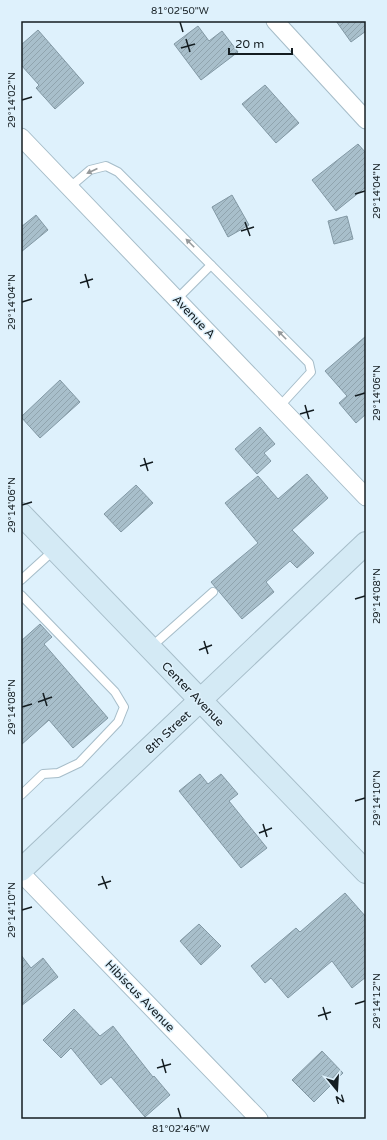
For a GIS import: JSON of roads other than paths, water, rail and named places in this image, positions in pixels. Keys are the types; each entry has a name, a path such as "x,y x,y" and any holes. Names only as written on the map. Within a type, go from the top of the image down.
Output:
{"street":[{"path":"275,21 366,120"},
{"name":"Avenue A","path":"21,137 366,497"},
{"name":"Center Avenue","path":"21,514 366,872"},
{"name":"8th Street","path":"21,870 366,543"},
{"name":"Hibiscus Avenue","path":"21,873 259,1119"}],"lane":[{"path":"70,187 90,170 106,166 118,172 309,363 311,372 279,406"},
{"path":"177,299 211,265"},
{"path":"21,580 55,549"},
{"path":"150,648 212,592"},
{"path":"21,595 115,692 124,707 118,722 79,763 58,773 43,774 21,796"}]}
